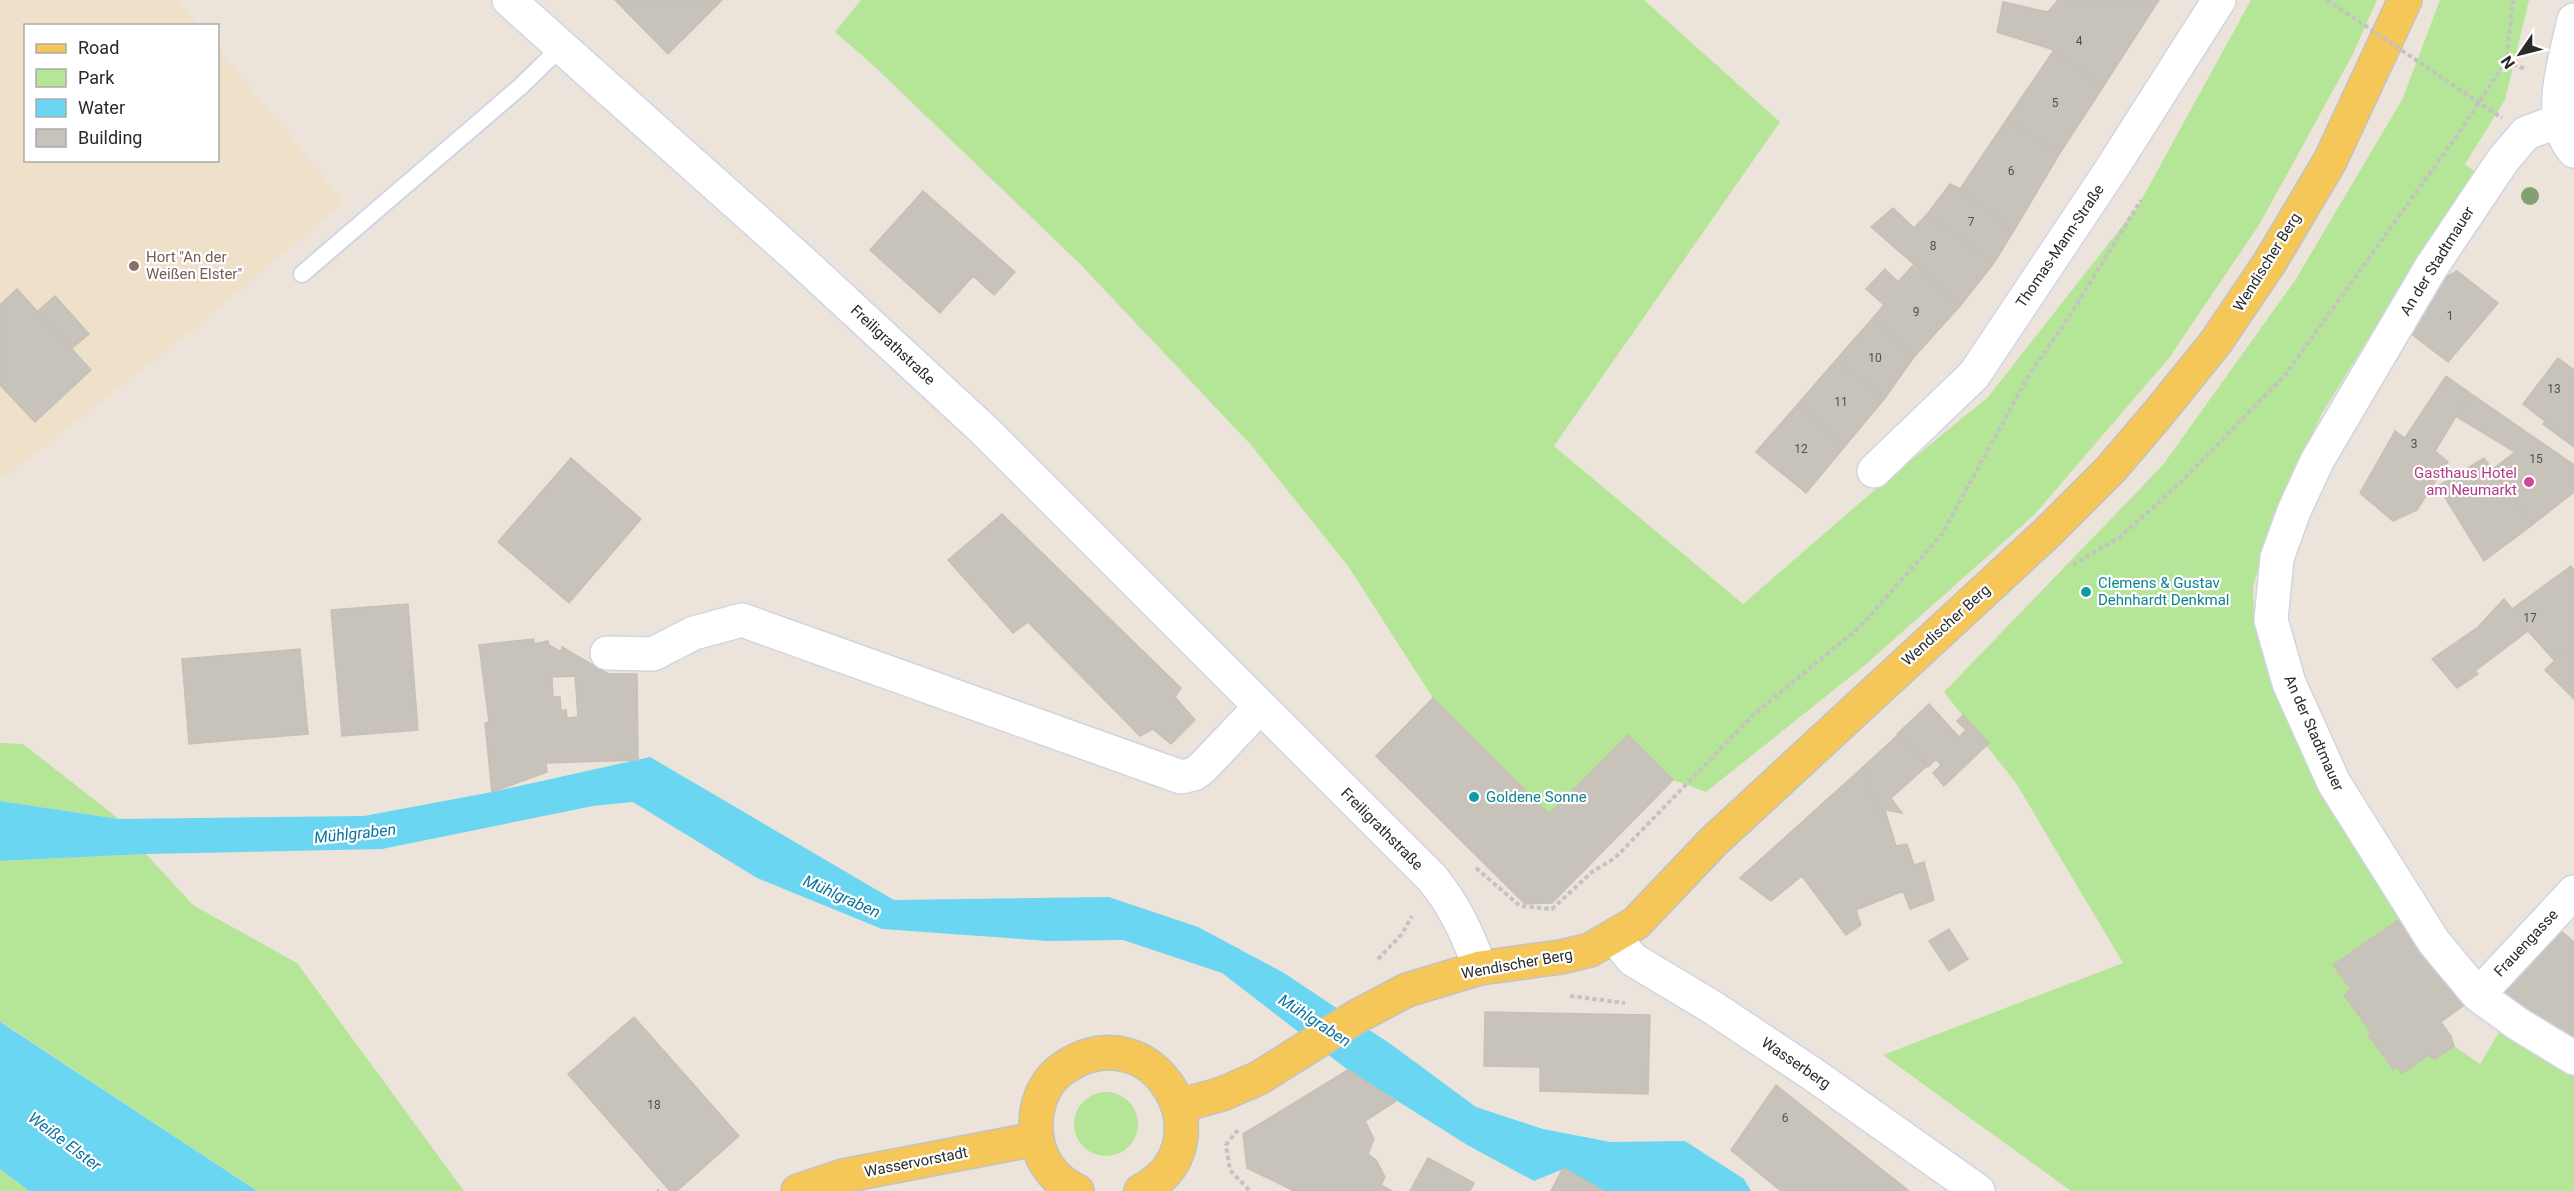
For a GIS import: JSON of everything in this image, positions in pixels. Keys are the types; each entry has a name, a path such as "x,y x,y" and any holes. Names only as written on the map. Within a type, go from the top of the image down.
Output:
{"main road":[{"name":"Wendischer Berg","path":"1179,1106 1222,1094 1250,1083 1312,1047 1356,1017 1407,990 1480,968 1561,957 1590,950 1615,938 1636,923 1713,842 2048,532 2111,469 2157,416 2216,342 2270,262 2330,161 2405,0"},
{"path":"1077,1191 1054,1176 1042,1158 1036,1139 1035,1114 1048,1084 1059,1071 1079,1058 1103,1052 1128,1054 1150,1066 1168,1083 1179,1106 1182,1124 1179,1142 1173,1159 1153,1188"},
{"name":"Wasservorstadt","path":"798,1191 843,1176 1036,1139"}],"street":[{"name":"Freiligrathstraße","path":"509,0 798,258 986,431 1259,708 1432,878 1448,897 1467,932 1480,968"},
{"name":"Thomas-Mann-Straße","path":"1874,471 1974,375 2112,168 2219,0"},
{"path":"2574,20 2559,99 2559,121 2566,141 2574,151"},
{"name":"An der Stadtmauer","path":"2559,121 2526,133 2503,160 2430,269 2317,461 2294,511 2277,558 2271,620 2289,683 2334,783 2434,942 2478,995 2518,1024 2574,1058"},
{"path":"607,653 653,654 694,633 742,620 1181,777 1194,774 1202,768 1259,708"},
{"name":"Frauengasse","path":"2478,995 2574,892"},
{"name":"Wasserberg","path":"1615,938 1632,959 1786,1056 1978,1191"}],"lane":[{"path":"302,274 520,87 561,47"}],"path":[{"path":"2327,0 2502,118 2507,108"},
{"path":"2069,567 2120,537 2180,483 2285,375 2456,136 2506,61 2508,25 2513,0"},
{"path":"2506,61 2528,70 2523,79"},
{"path":"1475,867 1520,906 1552,909 1592,872 1615,858 1754,714 1859,628 1941,534 2029,375 2070,316"},
{"path":"1372,965 1402,934 1412,919 1412,909"},
{"path":"1566,996 1635,1004"},
{"path":"1242,1125 1226,1145 1230,1170 1250,1191"}],"shaded area":[{"name":"Hort \"An der Weißen Elster\"","path":"4,0 178,0 198,24 24,24 24,162 219,162 219,49 344,202 194,329 0,481 0,3"}],"green space":[{"path":"861,0 1644,0 1780,122 1554,446 1743,604 1870,494 1988,397 2138,206 2251,0 2377,0 2352,56 2259,225 2169,358 2035,514 1865,665 1706,792 1673,780 1628,735 1549,814 1433,698 1348,566 1251,445 1080,264 875,67 835,32"},
{"path":"2440,0 2529,0 2505,100 2465,164 2478,174 2402,284 2321,415 2267,536 2253,587 2254,619 2269,654 2404,916 2333,964 2351,989 2344,995 2371,1032 2368,1035 2392,1069 2397,1066 2402,1073 2428,1055 2435,1059 2454,1046 2480,1064 2503,1026 2574,1074 2574,1191 2071,1191 1883,1055 2123,963 2016,783 1944,692 2163,465 2296,279 2403,98"},
{"path":"0,743 23,744 119,819 0,801"},
{"path":"146,854 193,905 297,963 464,1191 257,1191 0,1021 0,861"},
{"path":"1106,1092 1124,1098 1132,1106 1138,1124 1132,1142 1124,1150 1106,1156 1088,1150 1080,1142 1074,1124 1080,1106 1088,1098"},
{"path":"0,1169 29,1191 0,1191"}],"water":[{"name":"Mühlgraben","path":"650,757 894,900 1109,897 1198,927 1284,973 1392,1045 1476,1107 1543,1129 1610,1142 1685,1141 1744,1179 1751,1191 1604,1191 1563,1169 1534,1181 1469,1146 1348,1070 1222,973 1123,940 1049,941 882,929 757,878 633,802 593,806 382,849 146,854 0,861 0,801 119,819 364,816 492,792"},
{"name":"Weiße Elster","path":"0,1021 257,1191 29,1191 0,1169"}],"building":[{"path":"615,0 722,0 668,54"},
{"path":"2058,0 2159,0 2103,87 2054,50 1997,32 2003,2 2048,12"},
{"path":"2054,50 2103,87 2060,153 2007,119"},
{"path":"2007,119 2060,153 2013,232 1960,189"},
{"path":"1950,184 1960,189 2013,232 1994,263 1928,213"},
{"path":"923,191 1015,272 994,295 973,276 940,313 870,250"},
{"path":"1893,208 1914,228 1928,213 1994,263 1961,305 1871,227"},
{"path":"1915,263 1961,305 1914,357 1872,319 1884,305 1866,289 1885,269 1898,282"},
{"path":"2457,271 2498,303 2448,362 2405,329 2436,282"},
{"path":"17,289 91,370 35,422 0,385 0,305"},
{"path":"55,296 89,334 71,349 38,311"},
{"path":"1872,319 1914,357 1885,398 1836,360"},
{"path":"2558,358 2574,370 2574,447 2543,424 2545,421 2523,404"},
{"path":"1836,360 1885,398 1845,446 1797,405"},
{"path":"2446,376 2470,393 2435,451 2448,462 2417,510 2393,521 2360,493 2395,431 2405,438"},
{"path":"2470,393 2574,465 2574,492 2532,525 2493,469 2515,452 2457,417"},
{"path":"1797,405 1845,446 1806,493 1756,452"},
{"path":"571,458 641,519 569,603 498,542"},
{"path":"2484,458 2532,525 2484,561 2438,486"},
{"path":"1002,514 1181,688 1175,697 1195,720 1171,744 1153,729 1140,736 1028,622 1013,633 948,560"},
{"path":"2571,566 2574,570 2574,642 2554,660 2528,631 2475,671 2478,674 2457,688 2432,659 2478,627 2504,599 2512,609"},
{"path":"408,604 418,730 342,736 331,610"},
{"path":"534,639 534,644 548,641 549,645 561,652 562,647 608,674 637,674 638,760 546,763 547,772 492,792 485,723 489,722 479,645","holes":["575,676 578,717 567,718 566,710 561,711 560,697 553,697 552,677"]},
{"path":"2574,642 2574,699 2545,670"},
{"path":"300,649 308,734 189,744 182,659"},
{"name":"Goldene Sonne","path":"1433,698 1549,814 1628,735 1673,780 1552,903 1525,904 1376,756"},
{"path":"1929,704 1959,737 1966,730 1957,721 1963,715 1989,743 1944,786 1933,773 1941,765 1936,759 1928,767 1897,734"},
{"path":"1898,735 1927,766 1891,798 1902,813 1876,808 1864,766"},
{"path":"1864,766 1876,808 1885,810 1896,846 1907,844 1914,865 1924,862 1934,900 1910,909 1903,891 1856,910 1861,925 1846,935 1802,876 1771,901 1740,878"},
{"path":"2404,916 2467,1003 2441,1022 2451,1036 2454,1046 2435,1059 2428,1055 2402,1074 2397,1066 2393,1069 2368,1035 2371,1032 2344,995 2351,989 2333,965"},
{"path":"1949,929 1968,959 1949,971 1929,941"},
{"path":"2560,930 2574,942 2574,1038 2507,999 2504,980"},
{"path":"1485,1012 1650,1015 1648,1094 1540,1091 1540,1067 1484,1066"},
{"path":"634,1017 739,1136 677,1191 670,1191 568,1074"},
{"path":"1348,1070 1396,1101 1365,1121 1374,1139 1368,1154 1376,1160 1385,1177 1381,1185 1392,1191 1294,1191 1247,1168 1243,1134"},
{"path":"1776,1085 1909,1191 1781,1191 1731,1150"},
{"path":"1428,1158 1474,1183 1470,1191 1410,1191"},
{"path":"1563,1168 1604,1191 1551,1191"}],"place":[{"name":"Hort \"An der Weißen Elster\"","path":"134,266"},
{"name":"Gasthaus Hotel am Neumarkt","path":"2529,482"},
{"name":"Clemens & Gustav Dehnhardt Denkmal","path":"2086,592"},
{"name":"Goldene Sonne","path":"1474,797"}]}
